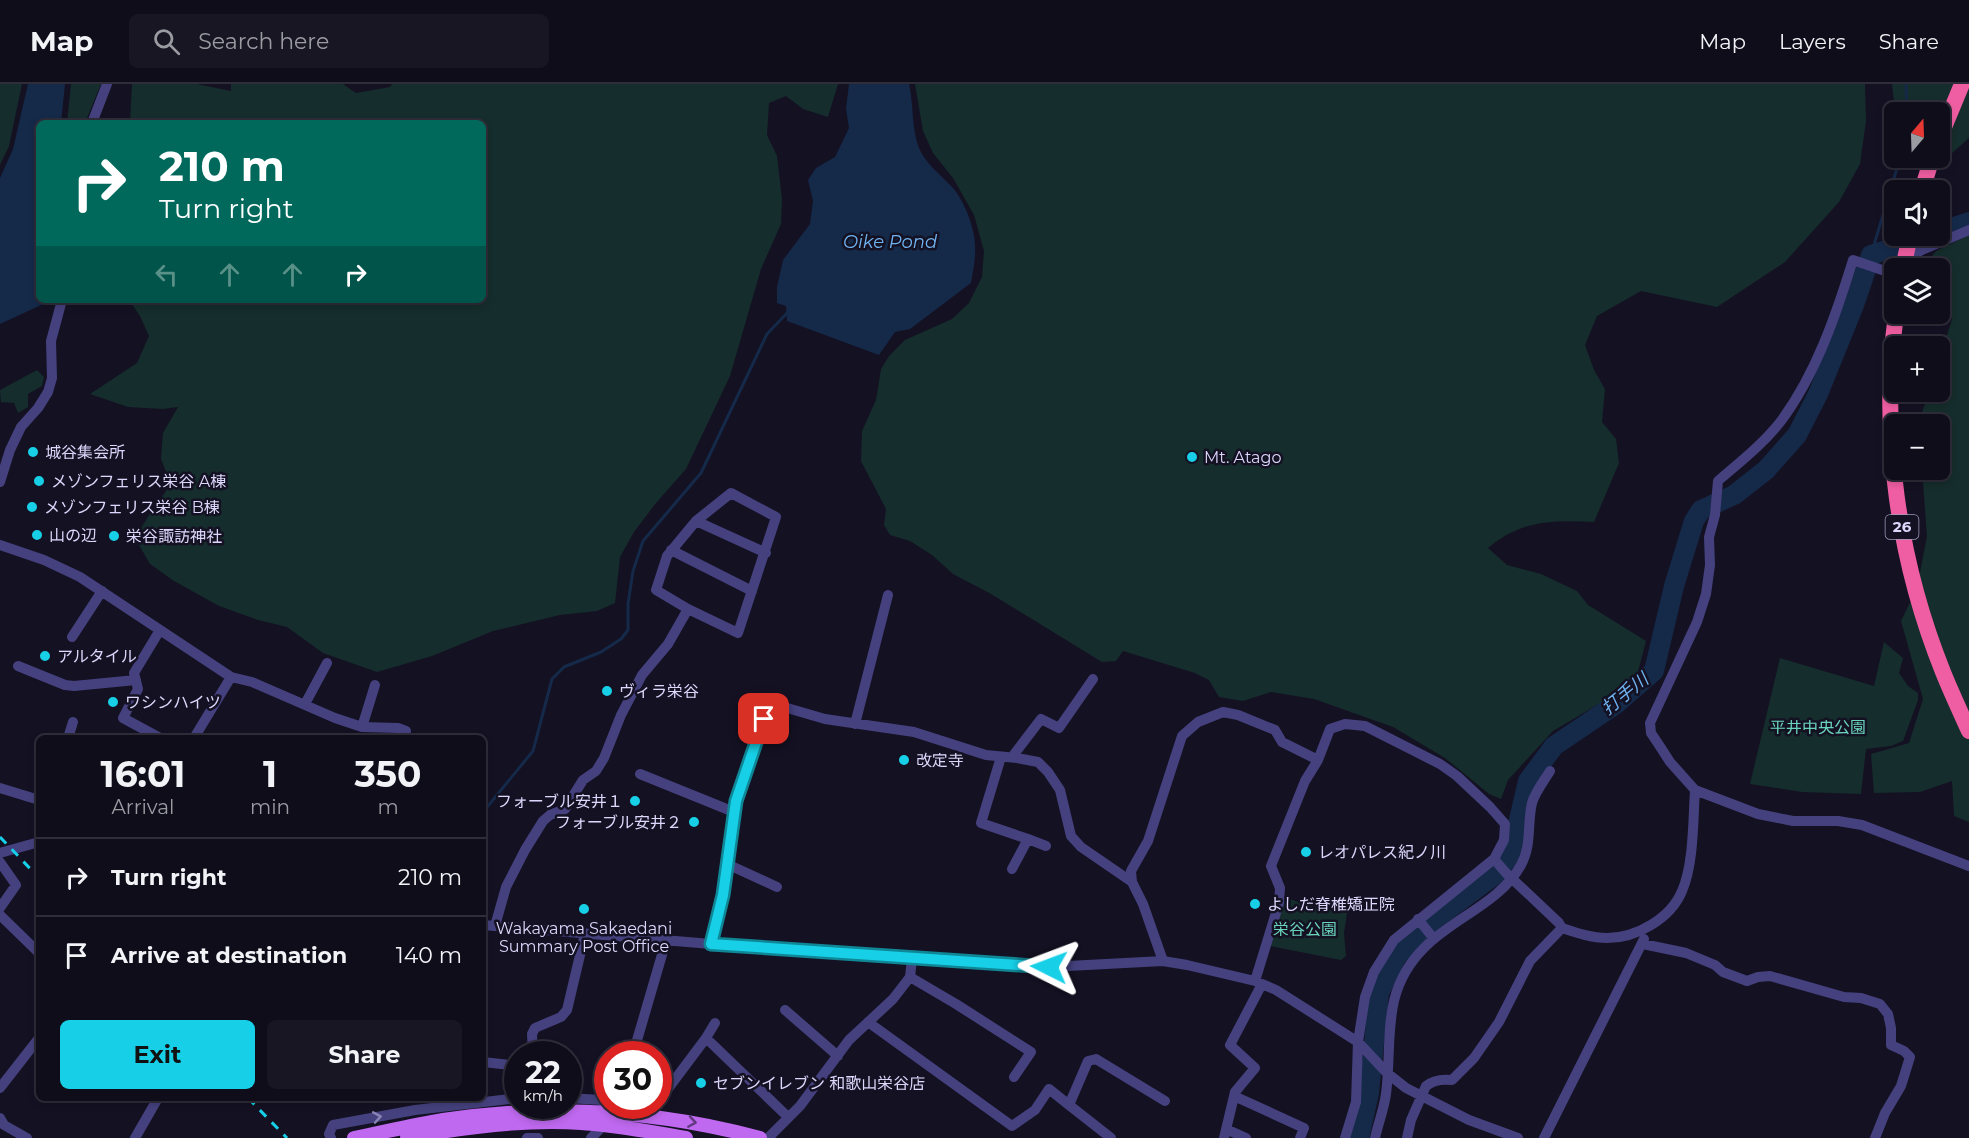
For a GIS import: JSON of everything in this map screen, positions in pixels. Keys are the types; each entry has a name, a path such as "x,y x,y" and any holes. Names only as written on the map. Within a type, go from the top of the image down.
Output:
{"highway":[{"path":"1950,113 1962,84"},
{"name":"26","path":"1896,324 1891,419 1894,478 1903,536 1920,606 1943,671 1969,731"}],"main road":[{"path":"407,1138 467,1123 534,1112 594,1117"},
{"path":"672,1115 760,1138"},
{"path":"610,1119 686,1138"},
{"path":"354,1138 444,1120 467,1123"}],"street":[{"path":"93,120 107,84"},
{"path":"1969,230 1922,250 1885,271 1853,261 1839,305 1817,357 1797,396 1781,421 1761,444 1718,481 1715,515 1709,537 1710,565 1706,594 1697,622 1650,723 1651,734 1660,748 1695,790 1758,814 1793,820 1838,821 1862,825 1969,866"},
{"path":"0,482 10,450 21,427 38,408 48,392 52,378 51,340 61,303"},
{"path":"732,493 776,517 738,633 688,609 656,590 667,556 696,521 732,493"},
{"path":"696,521 766,553"},
{"path":"0,545 44,560 80,577 231,676 252,682 335,718 362,727 406,731 404,735"},
{"path":"671,550 752,591"},
{"path":"72,637 102,591"},
{"path":"855,724 888,595"},
{"path":"688,609 668,644 642,675 596,771 583,780 565,809 550,815 543,821 525,850 489,926 666,941 1049,967 1162,961 1258,982 1294,1001 1362,1045 1386,1071 1406,1088 1469,1120 1515,1138"},
{"path":"154,735 123,718 138,689 134,673 160,630"},
{"path":"305,704 327,663"},
{"path":"18,666 65,685 136,680"},
{"path":"196,735 231,676"},
{"path":"1046,846 981,823 1007,757 1041,719 1059,728 1093,679"},
{"path":"362,727 375,685"},
{"path":"711,944 723,895 736,801 770,703 825,719 914,732 986,755 1038,762 1060,790 1071,836 1090,854 1132,882"},
{"path":"1162,961 1143,904 1132,882 1131,871 1148,841 1182,736 1198,722 1223,712 1238,715 1275,730 1282,742 1318,760"},
{"path":"69,735 73,722"},
{"path":"1246,1138 1225,1134 1234,1092 1255,1068 1230,1045 1258,982 1279,903 1280,888 1271,866 1305,781 1318,760 1329,729 1345,724 1365,726 1440,764 1457,776 1505,824 1504,840 1495,861 1394,940 1374,972 1365,997 1356,1102 1346,1138"},
{"path":"1375,1138 1386,1095 1386,1071 1393,1004 1402,978 1432,936 1497,893 1509,876 1522,864 1529,843 1532,804 1550,771"},
{"path":"640,774 734,812"},
{"path":"0,788 36,799"},
{"path":"1495,861 1562,928 1586,936 1608,938 1648,927 1665,916 1682,892 1687,873 1695,790"},
{"path":"1012,869 1028,840"},
{"path":"0,853 36,845"},
{"path":"0,862 16,885 0,908"},
{"path":"727,864 777,887"},
{"path":"0,915 36,950"},
{"path":"1419,920 1432,936"},
{"path":"1544,1138 1643,944 1648,927"},
{"path":"1407,1138 1411,1120 1430,1082 1452,1080 1474,1058 1499,1022 1530,961 1562,928"},
{"path":"532,1041 535,1028 561,1017 567,1010 585,934"},
{"path":"637,1041 666,941"},
{"path":"1643,944 1686,952 1715,965 1723,972 1747,981 1758,976 1770,976 1844,997 1861,998 1880,1004 1888,1014 1891,1028 1890,1046 1910,1057 1901,1086 1875,1138"},
{"path":"768,1138 800,1106 849,1040 893,999 910,977 912,959"},
{"path":"910,977 957,1004 1031,1052 1014,1077"},
{"path":"784,1010 838,1056"},
{"path":"868,1022 1012,1126 1035,1110 1049,1089 1111,1138"},
{"path":"672,1083 715,1023"},
{"path":"706,1038 789,1117"},
{"path":"0,1088 36,1042"},
{"path":"1069,1105 1088,1061 1095,1059 1165,1101"},
{"path":"486,1062 504,1064"},
{"path":"1233,1096 1304,1128 1300,1138"},
{"path":"331,1138 329,1134 333,1125 415,1110 504,1100"},
{"path":"135,1138 156,1101"},
{"path":"591,1138 605,1119"},
{"path":"1,1124 27,1138"},
{"path":"527,1138 538,1138"}],"green space":[{"path":"0,84 22,84 9,146 0,165"},
{"path":"71,84 101,84 86,120 67,120"},
{"path":"132,84 197,84 231,91 231,84 343,84 356,93 390,87 392,84 838,84 828,117 803,109 786,96 769,103 767,135 777,156 782,199 781,224 761,269 730,376 686,469 634,532 620,557 615,603 597,611 560,615 493,631 432,656 377,672 323,653 287,627 258,620 219,606 174,581 150,564 135,538 171,484 161,459 163,433 178,407 163,409 128,407 90,394 137,363 149,336 131,303 486,303 486,120 130,120"},
{"path":"915,84 1865,84 1866,121 1860,164 1839,202 1785,262 1717,307 1641,291 1597,316 1585,345 1594,370 1605,389 1602,422 1616,439 1619,463 1594,522 1551,522 1525,527 1500,539 1488,548 1507,565 1541,574 1577,591 1588,605 1646,641 1638,672 1624,689 1553,731 1508,780 1501,799 1489,794 1445,758 1393,727 1314,699 1271,692 1243,701 1219,697 1209,680 1195,673 1123,651 1116,661 1102,662 991,594 953,574 932,555 910,541 890,535 884,525 886,509 861,461 862,431 876,400 881,369 889,356 905,340 952,319 969,303 982,277 984,251 974,215 953,178 933,153 923,131"},
{"path":"1892,84 1969,84 1969,138 1950,155 1950,102 1894,102"},
{"path":"1969,235 1969,822 1954,816 1952,781 1920,792 1874,793 1871,754 1909,743 1923,699 1901,621 1917,588 1927,536 1923,480 1950,480 1950,414 1921,414 1926,402 1950,402 1950,336 1947,336 1952,319 1950,314 1950,258 1930,258 1936,251"},
{"path":"37,370 44,377 42,386 28,394 28,407 18,413 14,403 1,402 0,390"},
{"name":"平井中央公園","path":"1884,642 1903,658 1899,673 1908,686 1918,693 1918,700 1903,741 1891,746 1866,749 1861,794 1802,792 1750,784 1780,658 1874,686"},
{"name":"栄谷公園","path":"1289,899 1322,909 1347,913 1344,933 1346,956 1341,960 1270,946 1282,902"}],"water":[{"path":"28,84 65,84 61,120 36,120 36,303 46,303 0,324 0,178 13,149"},
{"name":"Oike Pond","path":"849,84 909,84 919,148 929,164 961,199 975,239 971,283 910,329 895,332 879,355 787,321 786,306 777,303 777,287 783,260 810,224 813,201 808,180 816,168 835,157 849,128 846,109"}],"waterway":[{"path":"1906,84 1907,102"},
{"path":"1871,255 1897,168"},
{"name":"打手川","path":"1950,229 1969,222"},
{"name":"打手川","path":"1359,1138 1369,1093 1379,993 1397,956 1434,920 1496,874 1514,850 1528,781 1554,746 1616,704 1654,671 1674,586 1694,521 1701,510 1734,495 1766,470 1797,435 1818,394 1854,305 1871,255 1898,246"},
{"path":"486,808 533,751 552,679 564,667 601,652 621,639 628,630 628,604 633,571 643,541 701,473 767,334 788,312"}],"railway":[{"path":"0,837 36,875"},
{"path":"251,1101 287,1138"}],"place":[{"name":"城谷集会所","path":"33,452"},
{"name":"Mt. Atago","path":"1192,457"},
{"name":"メゾンフェリス栄谷 A棟","path":"39,481"},
{"name":"メゾンフェリス栄谷 B棟","path":"32,507"},
{"name":"山の辺","path":"37,535"},
{"name":"栄谷諏訪神社","path":"114,536"},
{"name":"アルタイル","path":"45,656"},
{"name":"ヴィラ栄谷","path":"607,691"},
{"name":"ワシンハイツ","path":"113,702"},
{"name":"改定寺","path":"904,760"},
{"name":"フォーブル安井１","path":"635,801"},
{"name":"フォーブル安井２","path":"694,822"},
{"name":"レオパレス紀ノ川","path":"1306,852"},
{"name":"よしだ脊椎矯正院","path":"1255,904"},
{"name":"Wakayama Sakaedani Summary Post Office","path":"584,909"},
{"name":"セブンイレブン 和歌山栄谷店","path":"701,1083"}],"route":[{"path":"764,719 736,801 723,895 711,944 1049,967"}]}
